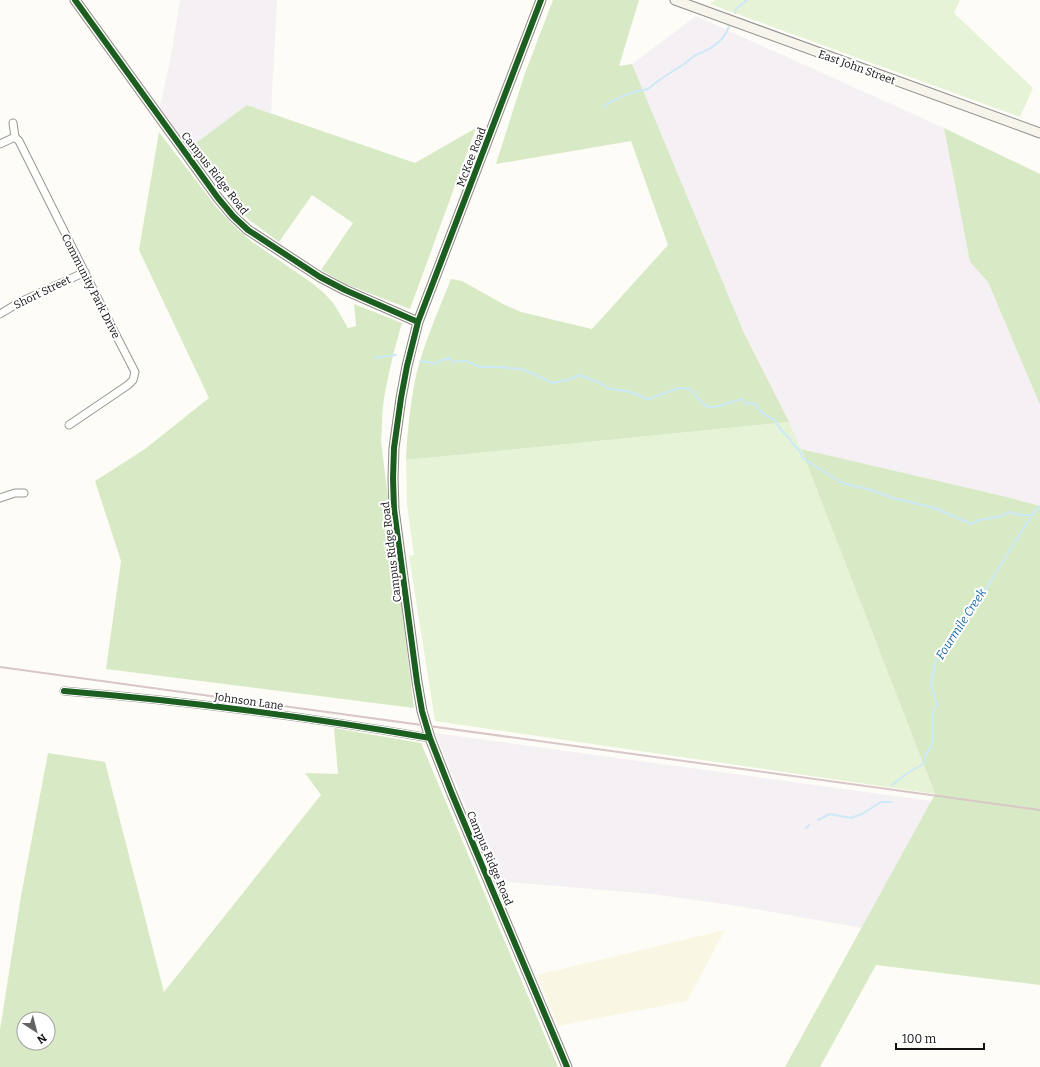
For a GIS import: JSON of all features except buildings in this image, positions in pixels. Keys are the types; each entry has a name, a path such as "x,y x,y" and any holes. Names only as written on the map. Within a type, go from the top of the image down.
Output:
{"street":[{"name":"Campus Ridge Road","path":"75,0 218,198 233,216 248,230 288,257 333,284 418,322 406,371 397,421 394,448 394,509 422,711 430,738 470,838 567,1067"},
{"name":"McKee Road","path":"418,322 540,0"},
{"name":"East John Street","path":"675,0 1040,133"},
{"path":"0,144 15,137 13,123"},
{"name":"Community Park Drive","path":"15,137 19,141 135,372 133,380 128,385 69,425"},
{"name":"Short Street","path":"0,314 20,302 84,272"},
{"path":"0,498 16,493 24,493"},
{"name":"Johnson Lane","path":"64,691 154,698 430,738"}],"shaded area":[{"path":"180,0 277,0 271,113 247,105 189,148 159,111 172,51"},
{"path":"696,16 944,128 970,262 988,282 1040,405 1040,506 801,449 744,333 632,64"},
{"path":"435,733 931,801 862,928 738,906 652,894 497,881"},
{"path":"725,930 687,1001 558,1026 537,975"}],"green space":[{"path":"553,0 639,0 619,66 632,64 744,333 789,422 406,460 409,420 418,367 426,341 451,279 462,281 505,305 521,312 592,329 668,245 631,141 496,164 524,76"},
{"path":"715,0 960,0 954,13 1033,88 1020,117 710,4"},
{"path":"247,105 415,163 476,128 410,309 346,284 321,270 353,223 312,195 279,242 248,219 230,200 189,148"},
{"path":"944,128 1040,174 1040,405 988,282 970,262"},
{"path":"159,132 217,208 230,222 251,241 324,293 334,304 348,328 356,326 354,304 402,323 391,364 383,406 381,441 414,708 106,669 121,561 95,481 145,449 209,398 139,250"},
{"path":"789,422 801,449 935,794 435,721 409,556 414,555 407,505 406,460"},
{"path":"801,449 1040,506 1040,985 876,965 820,1067 785,1067 935,794"},
{"path":"334,728 421,743 558,1067 0,1067 0,1030 21,896 48,753 105,762 164,992 321,795 305,773 338,774"}],"waterway":[{"path":"735,13 736,9 747,0"},
{"path":"603,107 624,95 648,89 694,56 719,42 729,27"},
{"path":"375,358 396,355"},
{"path":"420,361 438,364 440,361 449,358 453,362 465,361 479,367 522,369 553,383 571,379 580,375 602,384 607,388 631,392 647,399 678,388 687,388 691,390 705,406 709,407 742,399 745,403 755,403 762,413 775,420 780,429 799,450 803,458 842,483 871,490 893,498 935,508 971,524 979,520 998,517 1010,512 1020,515 1032,515"},
{"name":"Fourmile Creek","path":"892,785 906,774 923,764 926,753 930,749 933,741 933,712 937,704 931,686 934,666 937,658 964,616 984,592 1032,515 1040,506"},
{"name":"Fourmile Creek","path":"818,820 830,814 851,818 862,814 881,802 891,802"},
{"name":"Fourmile Creek","path":"806,828 809,825"}],"railway":[{"path":"0,667 1040,810"}],"cycle path":[{"path":"75,0 218,198 233,216 248,230 320,277 345,290 418,322"},
{"path":"541,0 418,322 401,398 394,448 393,478 394,509 422,711 430,738 452,794 567,1067"},
{"path":"64,691 247,710 430,738"}]}
